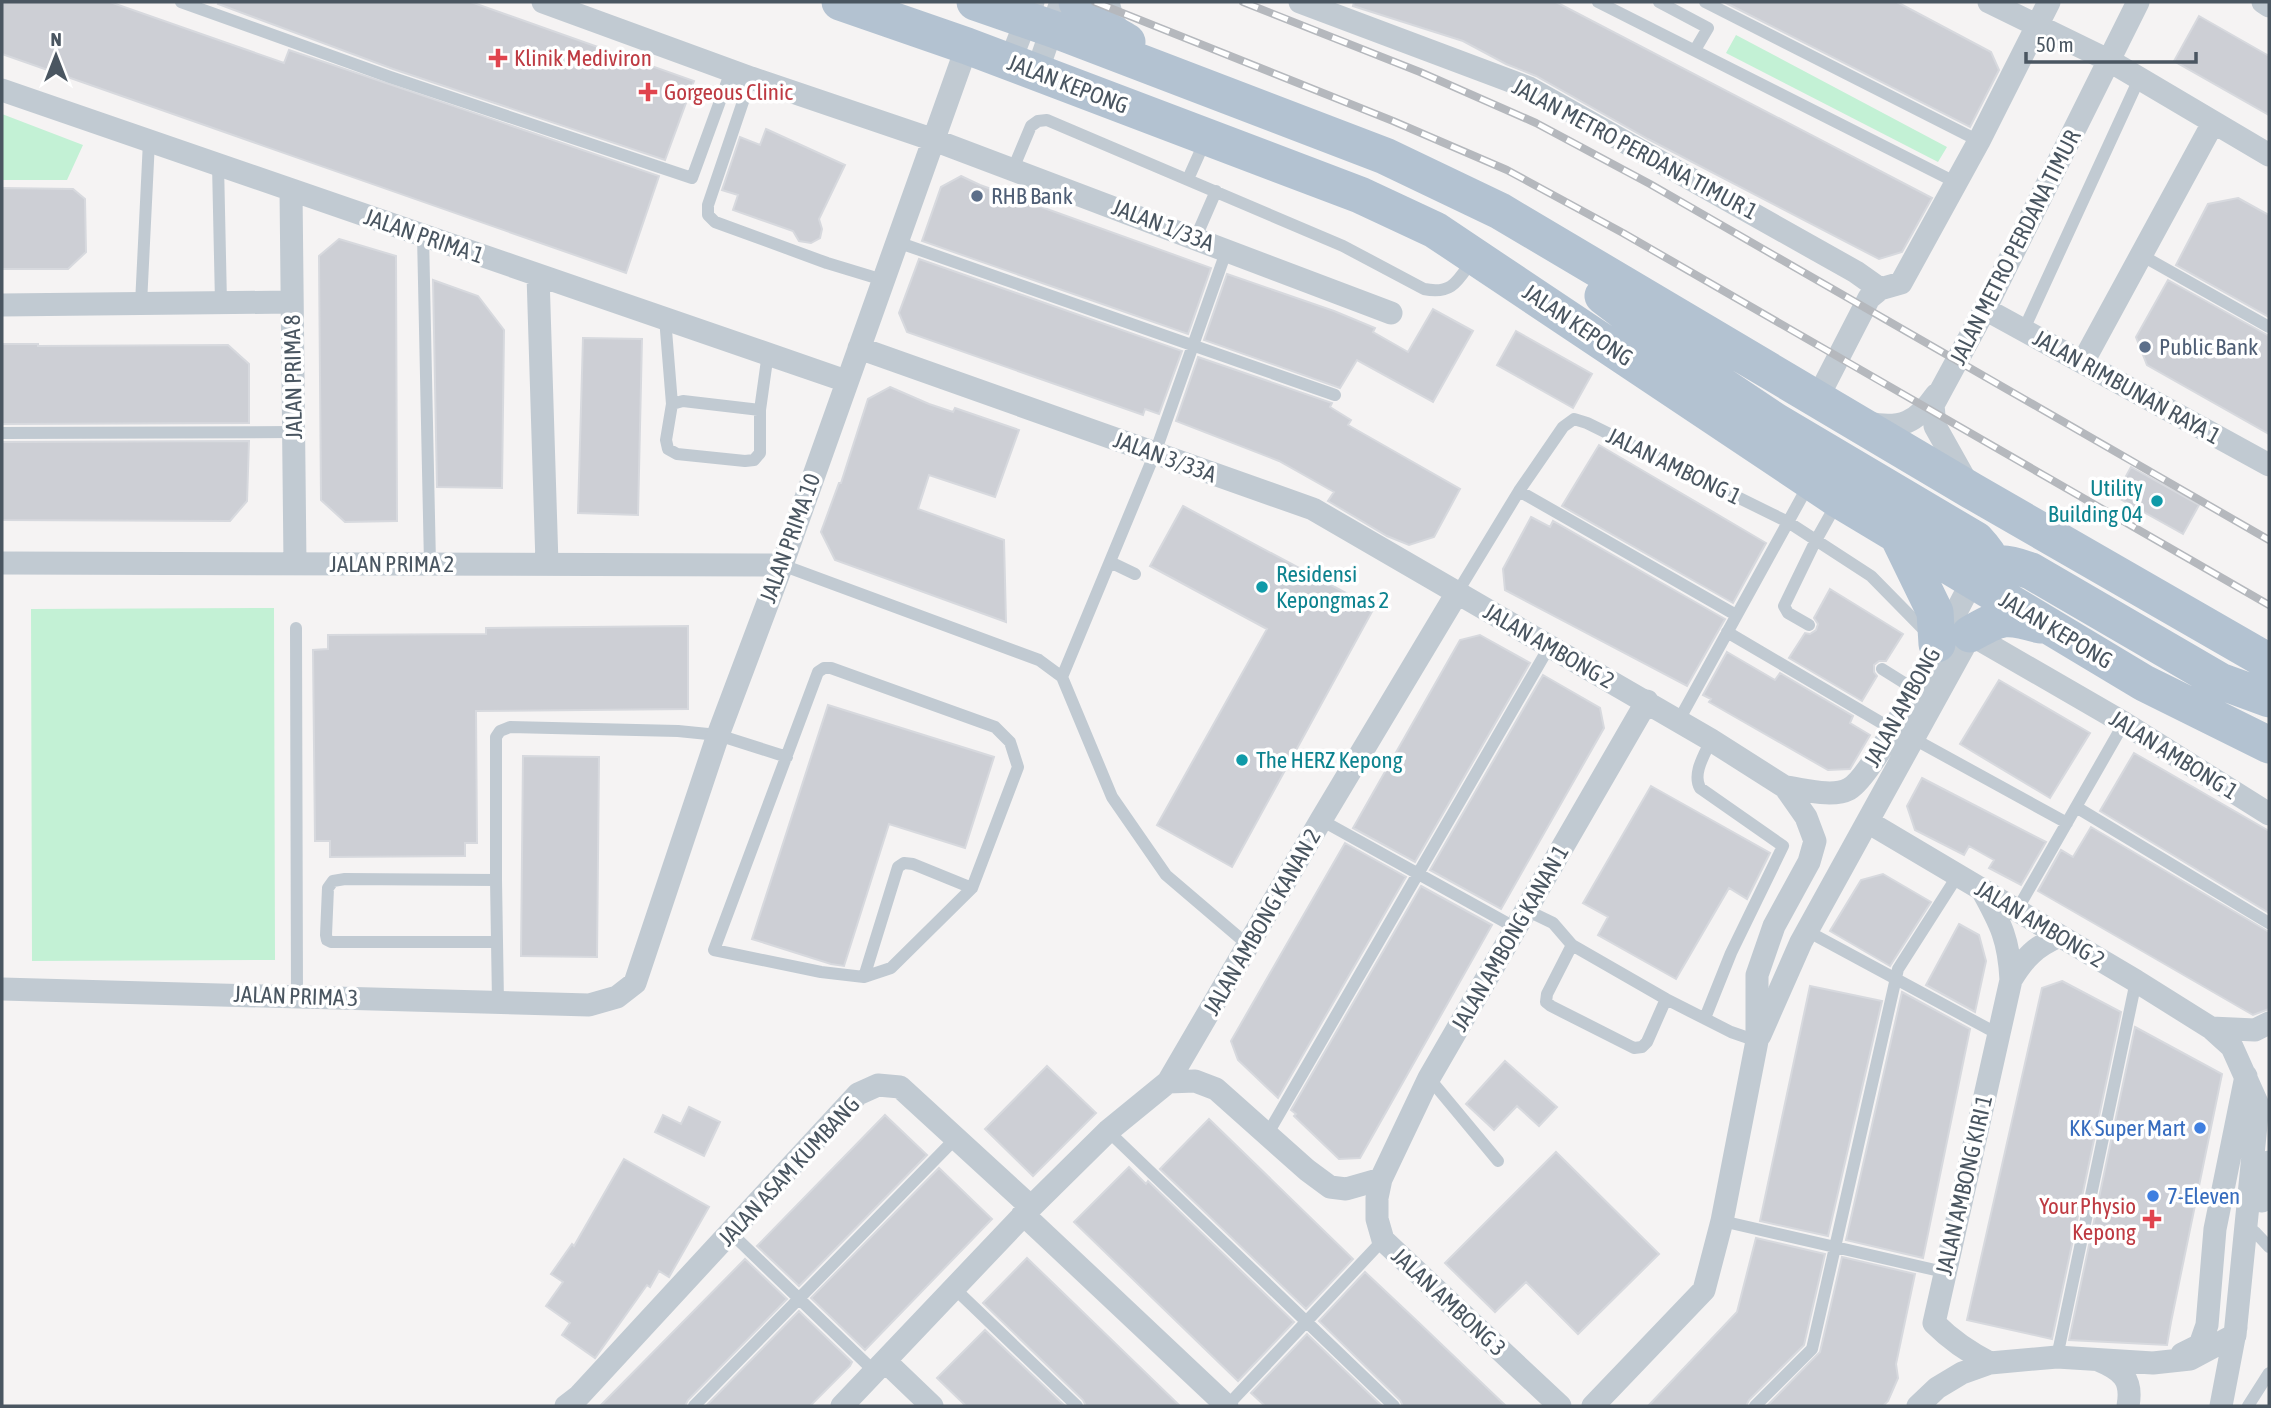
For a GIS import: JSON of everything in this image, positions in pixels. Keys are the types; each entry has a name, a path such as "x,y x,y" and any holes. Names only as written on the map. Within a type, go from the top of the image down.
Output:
{"main road":[{"name":"JALAN KEPONG","path":"840,2 1024,67 1360,195 1435,230 1825,490 1897,534 1988,579 2061,632 2144,683 2269,746"},
{"name":"JALAN KEPONG","path":"975,2 1043,13 1193,83 1385,156 1500,211 1972,491 2269,662"},
{"path":"1077,2 1088,17 1193,83"},
{"path":"1500,211 1578,278 1718,383 1775,421 1976,540 1990,555 1988,579"},
{"path":"1897,534 1935,612 1954,639 1993,621 2012,617 2061,632"},
{"path":"1988,579 2009,563 2031,571 2220,681 2269,699"}],"street":[{"name":"JALAN 1/33A","path":"543,2 741,75 934,140 1391,313"},
{"path":"1108,2 1125,41"},
{"name":"JALAN METRO PERDANA TIMUR 1","path":"1300,2 1529,88 1856,272 1880,289"},
{"path":"1989,2 2110,61 2269,155"},
{"path":"1816,399 1869,298 1880,289 1901,283 1979,141 2049,2"},
{"name":"JALAN METRO PERDANA TIMUR","path":"1972,491 1935,426 1933,405 2138,2"},
{"path":"2263,2 2269,6"},
{"path":"1024,67 1043,13"},
{"name":"JALAN PRIMA 10","path":"589,1005 617,997 635,982 718,734 782,565 967,46"},
{"name":"JALAN PRIMA 1","path":"2,90 846,381"},
{"path":"2083,362 2213,123"},
{"name":"JALAN PRIMA 8","path":"290,190 295,564"},
{"path":"538,275 547,564"},
{"path":"2,305 292,302"},
{"name":"JALAN RIMBUNAN RAYA 1","path":"1984,309 2269,465"},
{"name":"JALAN 3/33A","path":"859,348 1313,509 1457,593"},
{"path":"1849,418 1888,426 1904,424 1925,411 1944,384"},
{"name":"JALAN PRIMA 2","path":"2,563 782,565"},
{"name":"JALAN AMBONG","path":"1758,1041 1808,931 1914,739 1954,639 1988,579"},
{"name":"JALAN AMBONG","path":"1785,786 1830,793 1848,790 1863,777 1914,688 1954,639 1988,579"},
{"name":"JALAN AMBONG 2","path":"1457,593 1647,701 1785,786"},
{"name":"JALAN AMBONG KANAN 2","path":"842,1406 1027,1211 1108,1131 1168,1082 1457,593"},
{"name":"JALAN AMBONG 1","path":"1954,639 2124,723 2269,814"},
{"name":"JALAN AMBONG KANAN 1","path":"1381,1179 1429,1078 1647,701"},
{"name":"JALAN AMBONG","path":"1593,1406 1704,1290 1722,1221 1758,1041 1757,975 1774,926 1809,862 1815,841 1806,817 1785,786"},
{"name":"JALAN AMBONG 2","path":"1868,822 2136,981 2211,1028 2232,1047 2258,1105 2235,1335"},
{"name":"JALAN AMBONG KIRI 1","path":"1982,890 2000,922 2006,940 2011,979"},
{"name":"JALAN AMBONG KIRI 1","path":"1990,1363 1959,1346 1934,1322 2011,979 2022,960 2040,944 2060,936"},
{"name":"JALAN PRIMA 3","path":"2,989 589,1005"},
{"path":"2211,1028 2255,1030 2269,1023"},
{"path":"2153,1363 2185,1353 2200,1345 2207,1325 2215,1229 2246,1076"},
{"path":"1168,1082 1195,1080 1216,1089 1307,1170 1330,1187 1346,1189 1381,1179"},
{"name":"JALAN ASAM KUMBANG","path":"578,1403 730,1232 858,1094 878,1085 900,1087 956,1138 1227,1406"},
{"path":"2221,1406 2235,1335 2262,1240 2269,1162"},
{"name":"JALAN AMBONG 3","path":"1381,1179 1377,1219 1383,1240 1560,1406"},
{"path":"1918,1406 1937,1388 1962,1373 1990,1363 2057,1357 2153,1363 2190,1359 2235,1335"},
{"path":"2095,1358 2118,1368 2130,1388 2128,1406"},
{"path":"880,1366 932,1406"}],"lane":[{"path":"181,2 390,77 692,178 741,75"},
{"path":"1598,2 1955,183"},
{"path":"1659,2 1708,28 1695,50"},
{"path":"1705,2 1979,141"},
{"path":"741,75 708,205 708,215 715,222 827,263 883,280"},
{"path":"2024,329 2140,79"},
{"path":"1013,169 1031,126 1046,120 1343,246 1424,289 1438,292 1454,285 1475,256"},
{"path":"1188,179 1207,137"},
{"path":"141,304 149,141"},
{"path":"218,164 220,303"},
{"path":"1196,237 1216,191"},
{"path":"423,235 430,564"},
{"path":"897,242 1335,395"},
{"path":"1062,677 1155,453 1227,249"},
{"path":"2141,255 2269,327"},
{"path":"665,318 672,404 666,440 668,449 677,454 754,460 760,453 760,410 768,353"},
{"path":"672,404 683,401 760,410"},
{"name":"JALAN AMBONG 1","path":"1457,593 1519,491 1563,427 1574,419 1788,522 1871,576 1912,616 1954,639"},
{"path":"2,433 293,432"},
{"path":"1679,720 1788,522 1825,490"},
{"path":"1809,625 1788,613 1784,606 1815,541 1825,490"},
{"path":"1519,491 1737,615"},
{"path":"1110,562 1135,574"},
{"path":"782,565 1040,660 1062,677 1112,797 1166,875 1248,946"},
{"path":"296,628 296,996"},
{"path":"1727,632 1892,729"},
{"path":"1267,1135 1549,647"},
{"path":"824,668 831,668 995,727 1010,742 1018,767 972,888 891,968 864,976 821,972 714,950 787,757 818,672 824,668"},
{"path":"1882,669 1914,688"},
{"path":"2017,910 2124,723"},
{"path":"498,1002 496,737 500,731 510,727 718,734 787,757"},
{"path":"1914,739 2067,823"},
{"path":"1705,1018 1731,953 1783,846 1700,788 1698,774 1711,740"},
{"path":"2076,807 2269,923"},
{"path":"1321,820 1418,874 1521,919 1553,923 1572,946 1666,999 1731,1032 1758,1041"},
{"path":"864,976 898,867 904,863 913,864 972,888"},
{"path":"1755,1406 1812,1349 1898,969 1958,875"},
{"path":"496,880 333,881 328,887 326,935 331,943 496,943"},
{"path":"1808,931 1998,1034"},
{"path":"1572,946 1547,994 1546,1002 1551,1006 1634,1048 1642,1047 1647,1042 1666,999"},
{"path":"2057,1357 2136,981"},
{"path":"1429,1078 1498,1161"},
{"path":"1108,1131 1394,1406"},
{"path":"694,1406 956,1138"},
{"path":"1722,1221 1944,1272"},
{"path":"730,1232 800,1300 880,1366"},
{"path":"1227,1406 1383,1240"},
{"path":"954,1289 1077,1406"},
{"path":"2248,1406 2269,1373"}],"green space":[{"path":"1736,35 1947,147 1938,162 1726,53"},
{"path":"2,114 83,145 67,180 2,180"},
{"path":"274,608 275,960 32,961 31,609"}],"building":[{"path":"2,2 110,2 284,63 289,50 659,176 626,273 2,54"},
{"path":"471,2 694,81 665,160 393,69 218,4"},
{"path":"1354,2 1556,2 1932,198 1902,252 1879,259 1648,139 1536,76 1506,64 1463,41 1353,6"},
{"path":"1724,2 1897,2 1991,52 1999,70 1970,127"},
{"path":"2199,16 2269,56 2269,115 2174,61"},
{"path":"766,129 845,165 819,219 822,229 820,238 811,243 799,241 793,231 733,210 738,195 722,190 740,137 760,145"},
{"path":"961,176 1211,268 1188,334 922,241 941,187"},
{"path":"2,188 73,189 85,199 86,252 68,269 2,269"},
{"path":"2238,198 2269,215 2269,317 2176,265 2208,204"},
{"path":"339,239 396,256 397,521 345,522 321,500 319,256"},
{"path":"919,259 1182,351 1159,414 1145,409 1143,415 907,332 899,313"},
{"path":"1227,274 1375,328 1373,332 1408,352 1433,309 1473,331 1433,402 1357,360 1340,388 1204,340"},
{"path":"433,280 478,296 504,330 502,488 437,487"},
{"path":"2168,280 2269,336 2269,434 2147,365 2136,337"},
{"path":"1516,331 1592,374 1573,408 1497,365"},
{"path":"583,338 642,339 638,515 578,513"},
{"path":"2,344 228,345 249,364 249,423 2,424"},
{"path":"1198,357 1332,403 1330,407 1351,420 1348,425 1460,489 1434,537 1409,545 1387,536 1328,501 1334,492 1279,461 1176,421"},
{"path":"890,387 953,412 955,408 1019,430 995,497 929,475 918,509 1004,540 1006,622 835,560 821,532 841,483 868,399"},
{"path":"249,441 247,501 230,521 2,520 2,442"},
{"path":"1599,445 1766,543 1733,603 1562,506"},
{"name":"Utility Building 04","path":"2131,467 2199,505 2183,534 2115,496"},
{"path":"1183,506 1374,608 1232,867 1157,825 1267,629 1150,566"},
{"path":"1531,517 1550,527 1553,521 1725,619 1687,686 1505,590 1503,569"},
{"path":"1830,589 1903,634 1886,661 1879,661 1874,665 1877,676 1862,701 1789,658 1805,633 1810,634 1816,630 1818,624 1814,618"},
{"path":"688,626 688,709 476,711 477,843 465,843 465,856 330,857 330,841 315,841 313,650 328,649 328,635 486,634 486,628"},
{"path":"1480,635 1530,663 1415,862 1353,828 1460,640"},
{"path":"1727,652 1775,680 1780,673 1853,716 1850,723 1870,735 1850,769 1828,770 1709,702 1711,699 1703,695"},
{"path":"1543,675 1600,708 1604,728 1501,909 1430,870"},
{"path":"1999,680 2090,733 2050,798 1960,744"},
{"path":"828,705 994,757 965,848 889,824 844,966 752,939"},
{"path":"2134,753 2269,831 2269,913 2100,811"},
{"path":"523,756 599,757 597,957 521,956"},
{"path":"1922,778 2046,842 2021,885 1989,868 1994,860 1969,846 1964,855 1915,830 1907,806"},
{"path":"1651,786 1770,853 1747,899 1729,888 1676,979 1598,935 1608,917 1583,903"},
{"path":"2091,827 2269,932 2269,1009 2253,1015 2038,891 2061,850 2073,857"},
{"path":"1345,843 1406,877 1278,1098 1238,1060 1231,1041"},
{"path":"1883,874 1931,902 1890,966 1830,931 1861,880"},
{"path":"1421,886 1492,925 1360,1158 1339,1159 1291,1110"},
{"path":"1959,924 1979,935 1986,961 1975,1012 1926,985"},
{"path":"2062,981 2121,1012 2052,1339 1967,1320 2042,988"},
{"path":"1810,986 1882,1001 1828,1236 1760,1221"},
{"path":"1902,992 1970,1029 1923,1258 1846,1240"},
{"path":"2135,1027 2222,1074 2167,1345 2069,1340"},
{"path":"1505,1061 1557,1107 1539,1126 1517,1106 1494,1130 1466,1104"},
{"path":"1047,1066 1096,1113 1033,1176 985,1129"},
{"path":"689,1107 720,1122 704,1156 655,1132 663,1115 681,1124"},
{"path":"885,1115 927,1155 799,1286 757,1246"},
{"path":"1209,1119 1353,1259 1306,1309 1160,1169"},
{"path":"1556,1152 1659,1254 1578,1334 1526,1282 1495,1312 1445,1263"},
{"path":"624,1159 709,1207 669,1277 659,1271 650,1287 647,1285 595,1358 562,1335 570,1323 546,1306 563,1282 551,1274 572,1244 574,1246"},
{"path":"1129,1167 1146,1184 1148,1181 1294,1322 1238,1381 1074,1222"},
{"path":"939,1168 992,1219 865,1350 811,1298"},
{"path":"1756,1238 1825,1254 1804,1345 1746,1406 1648,1406 1737,1312"},
{"path":"1842,1257 1915,1274 1896,1364 1898,1378 1888,1401 1883,1406 1767,1406 1820,1352"},
{"path":"1027,1258 1180,1406 1086,1406 1083,1400 983,1303"},
{"path":"745,1259 787,1299 685,1406 600,1406"},
{"path":"1365,1272 1506,1406 1403,1406 1319,1321"},
{"path":"799,1311 852,1362 850,1366 810,1406 706,1406"},
{"path":"985,1330 1065,1406 966,1406 937,1378"},
{"path":"1307,1334 1382,1406 1265,1406 1251,1393"}],"railway":[{"path":"1095,2 1393,121 1507,170 1623,233 2269,605"},
{"path":"1243,2 1420,72 1536,123 1650,184 2269,540"}],"place":[{"name":"Klinik Mediviron","path":"498,58"},
{"name":"Gorgeous Clinic","path":"648,92"},
{"name":"RHB Bank","path":"977,196"},
{"name":"Public Bank","path":"2145,347"},
{"name":"Utility Building 04","path":"2157,501"},
{"name":"Residensi Kepongmas 2","path":"1262,587"},
{"name":"The HERZ Kepong","path":"1242,760"},
{"name":"KK Super Mart","path":"2200,1128"},
{"name":"7-Eleven","path":"2153,1196"},
{"name":"Your Physio Kepong","path":"2152,1219"}]}
